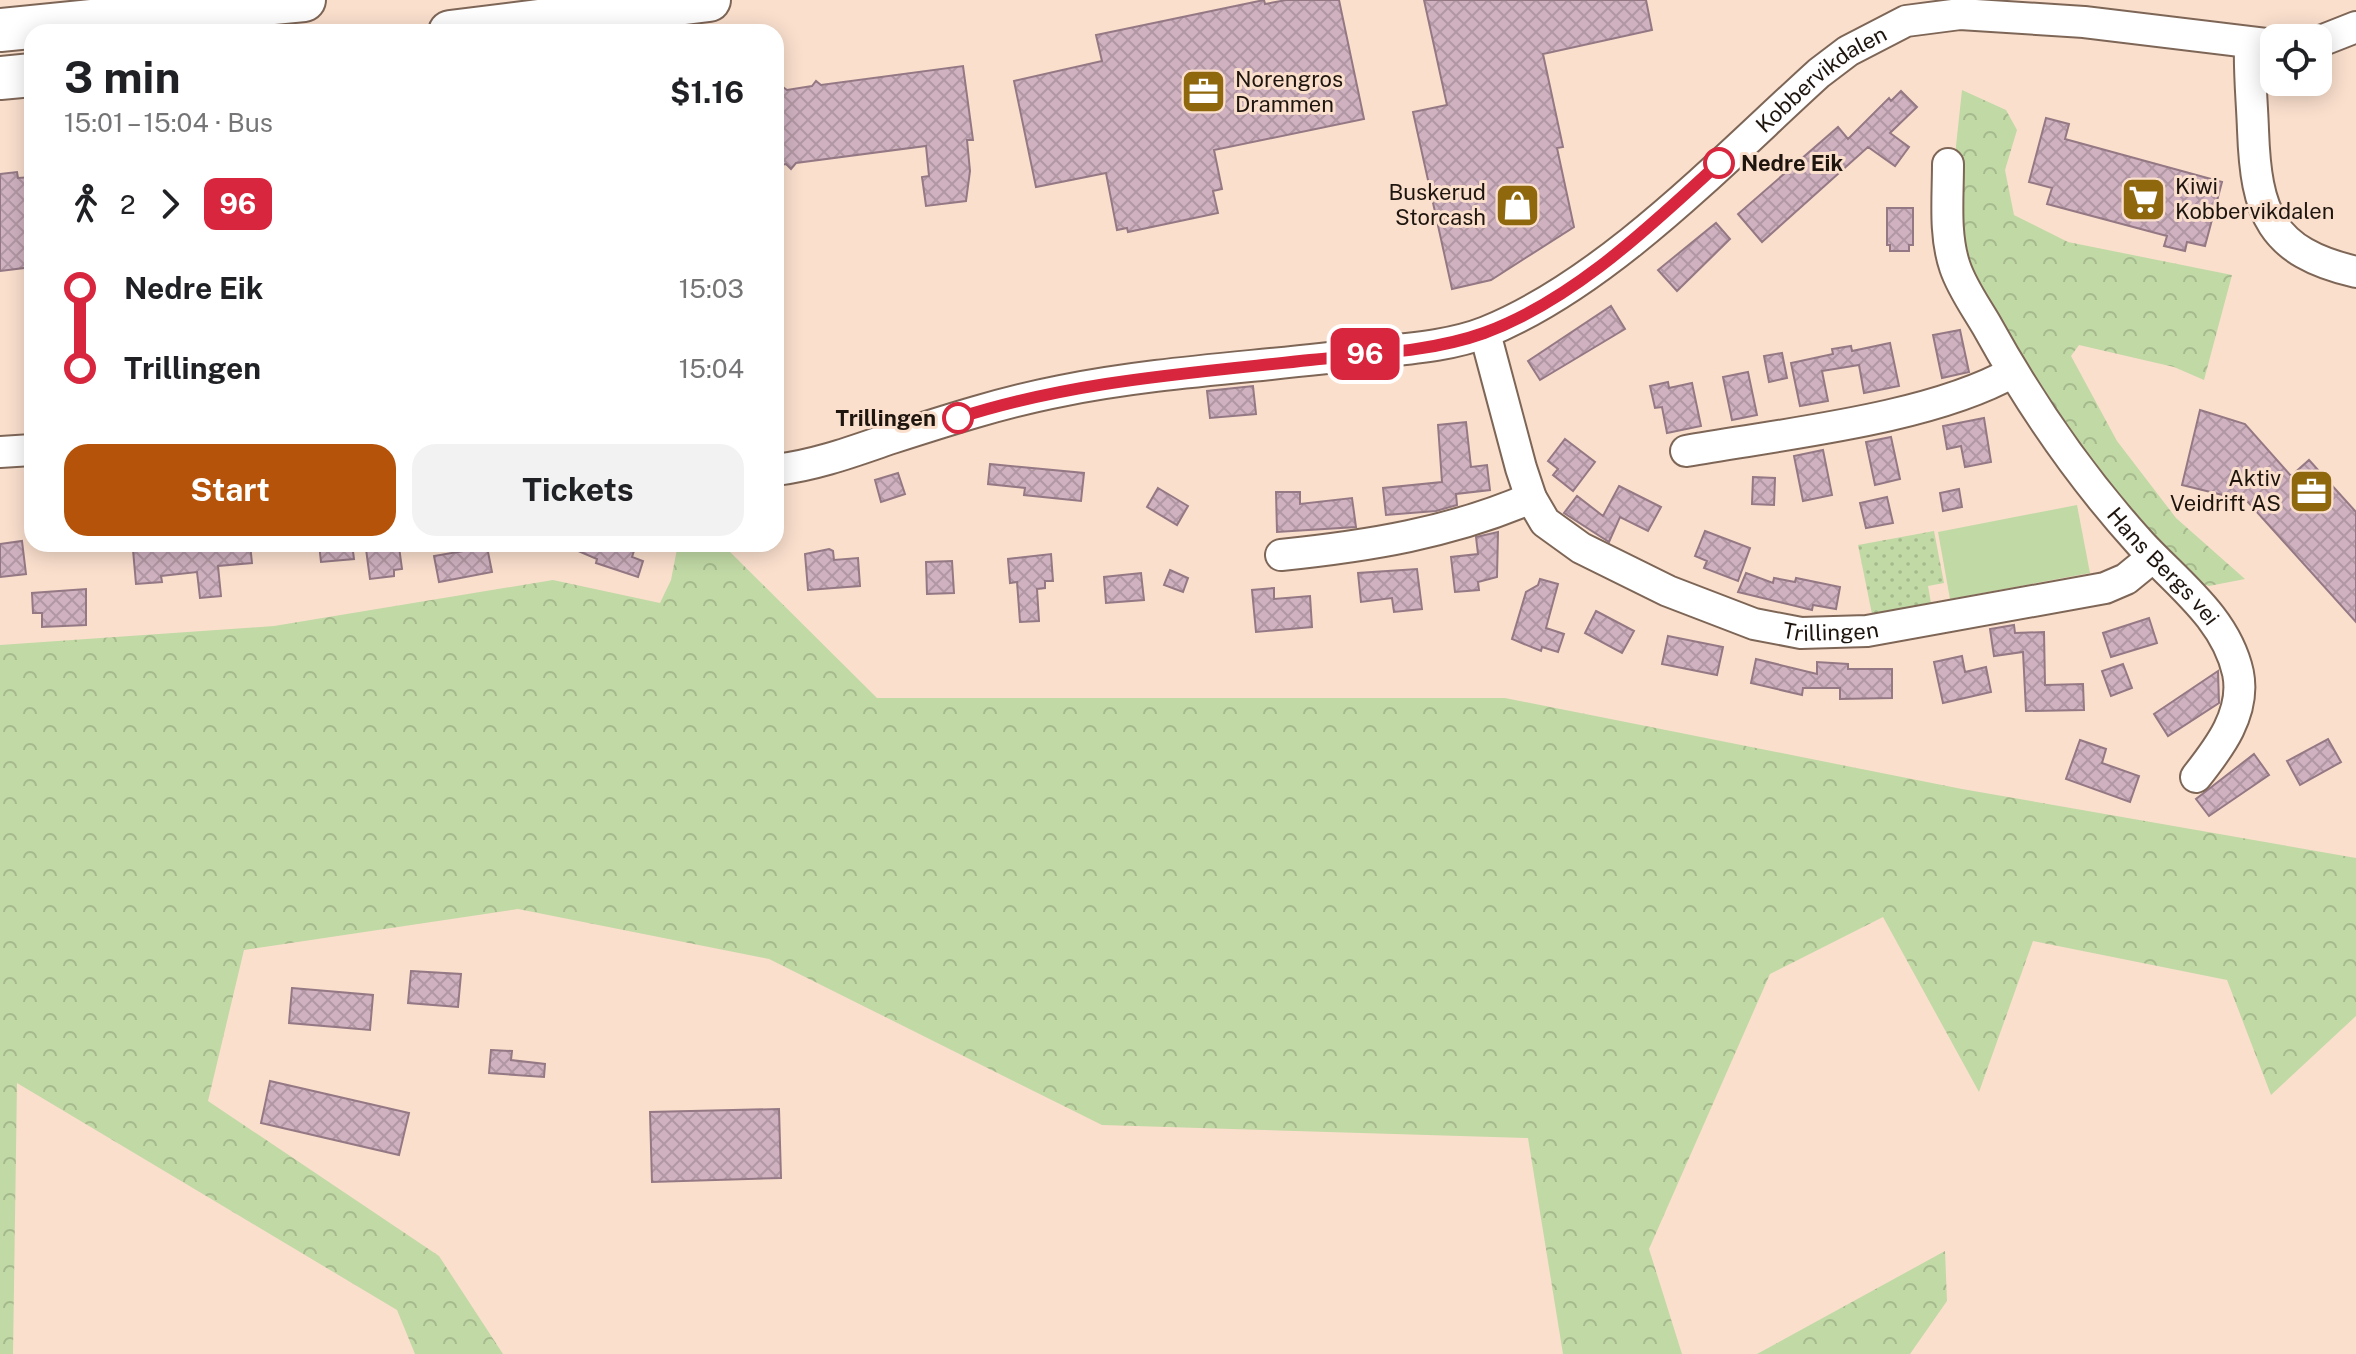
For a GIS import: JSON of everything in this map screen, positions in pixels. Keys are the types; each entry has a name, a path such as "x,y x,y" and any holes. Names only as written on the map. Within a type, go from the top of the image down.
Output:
{"highway":[{"path":"60,24 304,0"},
{"path":"515,24 709,0"},
{"path":"0,3 53,10 161,14"},
{"path":"0,30 24,28"},
{"path":"0,78 24,76"}],"street":[{"name":"Kobbervikdalen","path":"784,468 828,460 979,411 1064,390 1149,377 1399,349 1485,333 1529,311 1579,280 1654,222 1819,73 1858,45 1906,21 1992,13 2260,44"},
{"path":"2332,36 2355,26"},
{"path":"2260,72 2254,155 2257,189 2264,214 2297,251 2325,264 2356,272"},
{"name":"Hans Bergs vei","path":"1948,164 1949,225 1955,267 2013,372 2112,512 2216,624 2238,674 2234,717 2224,739 2196,777"},
{"name":"Trillingen","path":"1485,333 1531,498 1545,522 1634,575 1754,624 1801,633 1867,631 2081,594 2126,579 2153,557"},
{"path":"1686,451 1908,409 1983,389 2013,372"},
{"path":"0,452 24,450"},
{"path":"1281,555 1412,538 1498,513 1531,498"}],"green space":[{"path":"1962,90 2006,110 2017,130 2005,170 2014,215 2068,242 2232,275 2204,380 2174,367 2079,345 2071,356 2117,441 2176,518 2245,579 2209,586 2196,582 2088,463 1962,266 1957,228 1956,146"},
{"path":"2077,505 2090,573 1950,599 1938,532"},
{"path":"1934,531 1944,583 1928,586 1932,609 1873,619 1858,545"},
{"path":"676,552 730,552 877,698 1505,698 1962,789 2356,858 2356,1016 2271,1095 2227,980 2033,941 1979,1092 1883,917 1770,974 1649,1249 1682,1354 1563,1354 1528,1138 1102,1125 769,959 518,909 244,950 208,1101 439,1256 503,1354 415,1354 397,1310 17,1083 13,1354 0,1354 0,645 274,626 553,580 660,603 671,580"},
{"path":"1945,1251 1947,1301 1910,1354 1757,1354"}],"building":[{"path":"1264,0 1265,4 1286,0 1339,0 1364,119 1214,150 1222,189 1213,191 1218,213 1128,232 1127,228 1117,230 1106,173 1036,187 1014,81 1102,61 1096,35"},
{"path":"1424,0 1646,0 1652,30 1543,54 1563,147 1557,148 1574,227 1491,280 1452,289 1413,112 1447,105"},
{"path":"963,66 973,140 967,140 970,171 966,201 926,206 922,177 929,176 926,146 796,163 791,169 784,164 784,88 812,86 816,81 821,85"},
{"path":"1901,91 1917,107 1890,133 1909,147 1895,166 1868,147 1762,242 1738,214 1838,127 1848,139 1889,98 1891,101"},
{"path":"2046,118 2069,124 2065,139 2222,182 2205,246 2187,242 2185,251 2164,246 2167,236 2047,204 2052,188 2029,182"},
{"path":"17,172 18,178 24,178 24,268 0,271 0,174"},
{"path":"1887,208 1913,208 1913,245 1909,245 1909,251 1890,251 1890,245 1887,245"},
{"path":"1716,223 1730,239 1677,291 1658,270"},
{"path":"1611,306 1625,329 1540,380 1528,361"},
{"path":"1960,330 1969,372 1942,378 1933,335"},
{"path":"1890,343 1899,386 1864,393 1859,365 1822,371 1828,401 1800,406 1791,363 1833,354 1832,349 1851,346 1852,351"},
{"path":"1782,353 1787,378 1769,382 1764,356"},
{"path":"1748,372 1757,415 1732,420 1723,377"},
{"path":"1668,382 1669,388 1692,383 1701,426 1667,433 1662,407 1655,408 1650,386"},
{"path":"1253,386 1256,414 1210,418 1207,391"},
{"path":"2200,410 2245,424 2291,476 2309,460 2356,512 2356,622 2247,501 2182,485"},
{"path":"1984,418 1991,462 1965,467 1961,446 1947,449 1943,426"},
{"path":"1466,422 1471,467 1487,465 1490,490 1456,494 1457,505 1436,511 1386,515 1383,488 1442,482 1438,425"},
{"path":"1891,437 1900,479 1875,485 1866,442"},
{"path":"1565,439 1595,462 1573,491 1553,475 1558,469 1548,461"},
{"path":"1823,450 1832,495 1803,501 1794,456"},
{"path":"990,464 1084,473 1081,501 1024,495 1025,488 988,484"},
{"path":"898,473 905,494 881,502 875,480"},
{"path":"1753,477 1775,478 1774,505 1752,504"},
{"path":"1619,486 1661,507 1648,531 1620,517 1609,542 1564,513 1577,496 1603,516"},
{"path":"1158,488 1188,506 1177,525 1147,507"},
{"path":"1959,489 1962,507 1943,511 1940,493"},
{"path":"1276,492 1300,492 1300,504 1352,498 1356,527 1277,532"},
{"path":"1887,497 1893,523 1866,528 1860,503"},
{"path":"1705,531 1750,548 1738,581 1704,568 1707,561 1695,556"},
{"path":"1498,532 1497,577 1478,582 1479,590 1455,592 1451,557 1478,554 1476,537"},
{"path":"22,541 26,574 0,577 0,544"},
{"path":"829,549 833,551 834,560 858,558 860,586 808,590 805,554"},
{"path":"133,552 251,552 252,563 218,566 221,596 200,598 197,572 161,576 162,582 136,584"},
{"path":"320,552 353,552 354,559 321,562"},
{"path":"366,552 400,552 402,569 394,570 394,576 370,579"},
{"path":"488,552 492,572 439,582 434,556"},
{"path":"581,552 634,552 632,557 643,561 638,577 596,563 597,559"},
{"path":"1051,554 1053,581 1045,581 1045,588 1037,589 1039,621 1020,622 1017,582 1010,583 1008,559"},
{"path":"952,561 954,593 927,594 926,562"},
{"path":"1417,569 1422,609 1394,612 1392,598 1361,602 1358,573"},
{"path":"1170,570 1188,578 1183,592 1164,585"},
{"path":"1141,573 1144,600 1106,603 1104,577"},
{"path":"1746,573 1773,583 1774,578 1795,582 1796,578 1840,587 1836,609 1813,605 1812,610 1738,592"},
{"path":"1540,579 1558,584 1546,628 1564,634 1558,652 1542,647 1541,651 1512,639 1526,592 1538,585"},
{"path":"1274,588 1274,599 1310,596 1312,627 1256,632 1252,590"},
{"path":"86,589 86,625 42,627 42,613 33,613 32,593"},
{"path":"1596,611 1634,631 1622,653 1585,633"},
{"path":"2149,618 2157,643 2111,657 2103,633"},
{"path":"2014,625 2015,633 2044,632 2045,685 2083,684 2084,710 2026,711 2023,652 1994,656 1990,629"},
{"path":"1668,636 1723,647 1717,675 1662,664"},
{"path":"1962,656 1965,672 1986,667 1991,692 1943,703 1934,662"},
{"path":"1756,659 1817,674 1817,662 1848,664 1848,669 1892,669 1892,698 1840,699 1840,688 1803,688 1802,695 1751,683"},
{"path":"2123,664 2132,688 2111,696 2102,671"},
{"path":"2218,671 2219,703 2168,736 2154,714"},
{"path":"2328,739 2341,762 2300,785 2287,761"},
{"path":"2080,740 2106,749 2102,763 2139,776 2130,802 2066,779"},
{"path":"2254,754 2269,775 2209,816 2196,799"},
{"path":"411,971 461,974 458,1007 408,1003"},
{"path":"292,988 373,995 370,1030 289,1023"},
{"path":"491,1050 512,1051 511,1060 545,1064 544,1077 489,1073"},
{"path":"270,1081 409,1113 399,1155 261,1123"},
{"path":"779,1109 781,1178 652,1182 650,1112"}],"bus line":[{"name":"96","path":"958,418 1064,390 1149,377 1399,349 1485,333 1529,311 1579,280 1654,222 1719,163"}],"place":[{"name":"Norengros Drammen","path":"1204,92"},
{"name":"Nedre Eik","path":"1719,163"},
{"name":"Kiwi Kobbervikdalen","path":"2144,199"},
{"name":"Buskerud Storcash","path":"1517,205"},
{"name":"Trillingen","path":"958,418"},
{"name":"Aktiv Veidrift AS","path":"2312,491"}]}
